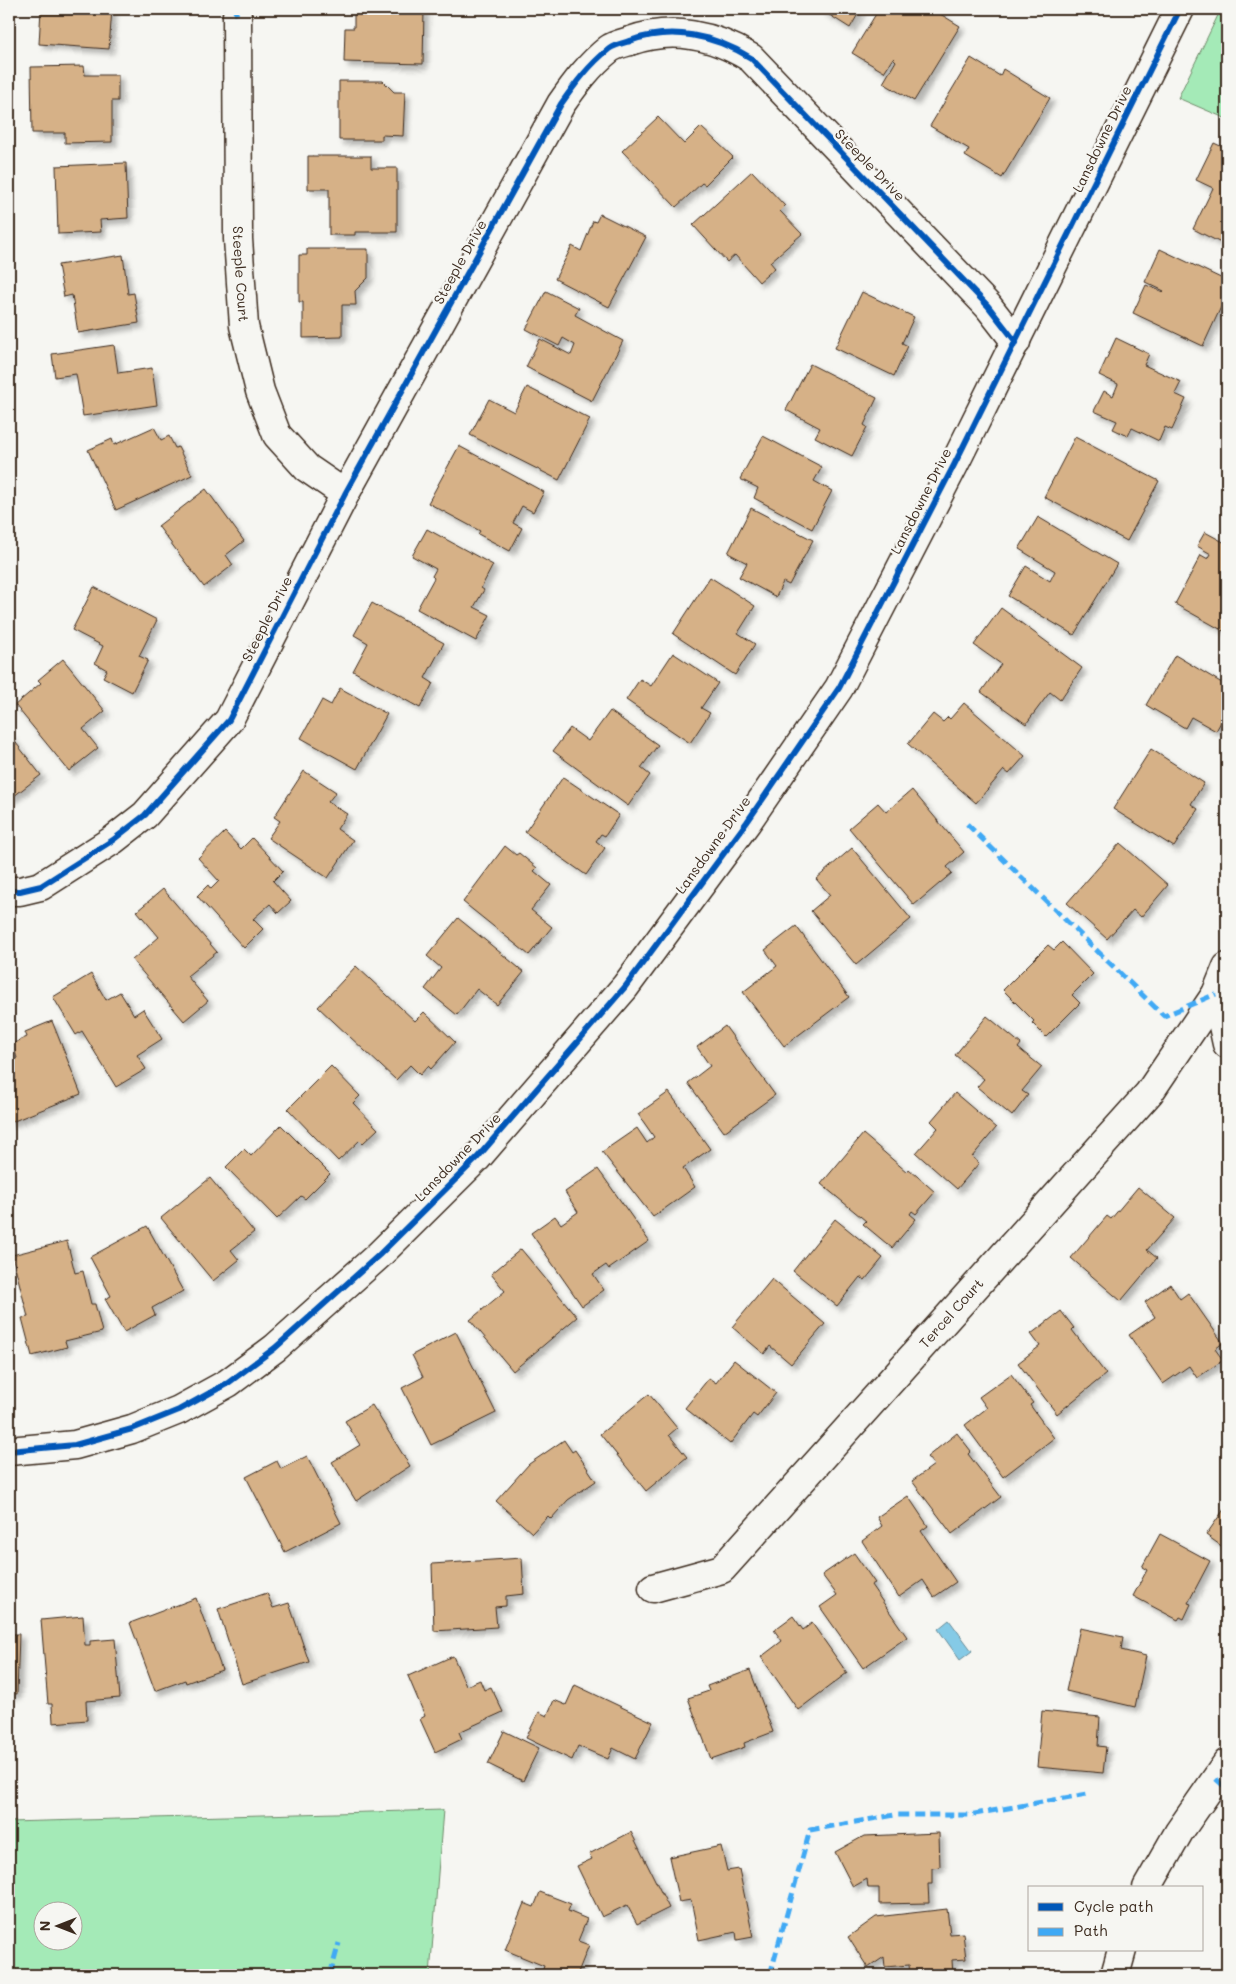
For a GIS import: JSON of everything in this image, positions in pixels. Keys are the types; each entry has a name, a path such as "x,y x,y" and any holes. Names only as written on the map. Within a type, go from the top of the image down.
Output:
{"street":[{"name":"Lansdowne Drive","path":"9,1451 75,1445 132,1429 179,1410 228,1383 275,1348 379,1255 477,1158 625,987 747,822 839,688 1016,342 1180,9"},
{"name":"Steeple Court","path":"237,16 238,239 244,326 260,390 277,435 307,468 345,494"},
{"name":"Steeple Drive","path":"9,892 41,886 132,825 150,810 229,720 345,494 561,104 584,73 611,48 641,37 671,34 706,37 729,44 751,58 988,306 1016,342"},
{"name":"Tercel Court","path":"653,1588 722,1569 1149,1093 1216,994 1227,967"},
{"path":"1216,994 1227,1044"},
{"path":"1148,1886 1179,1832 1227,1763"},
{"path":"1115,1975 1121,1952"}],"green space":[{"path":"1221,9 1227,9 1227,119 1178,98"},
{"path":"443,1810 430,1975 9,1975 9,1822"}],"water":[{"path":"949,1620 972,1651 960,1660 938,1629"}],"building":[{"path":"41,9 112,9 109,49 39,44"},
{"path":"354,9 424,9 423,64 344,62 345,28 354,28"},
{"path":"820,9 861,9 850,28"},
{"path":"879,9 932,9 960,26 914,101 883,83 896,61 893,58 884,72 852,53"},
{"path":"971,58 1000,76 1003,69 1050,98 1002,178 965,156 969,149 930,126"},
{"path":"84,66 85,75 118,75 118,101 112,101 112,142 65,143 65,133 32,133 31,67"},
{"path":"339,81 383,81 394,92 405,92 403,136 382,135 382,140 339,140"},
{"path":"658,117 684,144 701,127 733,157 705,185 702,183 676,207 622,151"},
{"path":"1214,143 1227,149 1227,246 1193,229 1213,188 1196,180"},
{"path":"308,156 371,156 371,168 397,168 397,232 355,232 355,235 329,235 329,189 308,189"},
{"path":"126,163 128,218 100,220 101,232 58,234 56,166"},
{"path":"752,171 785,206 780,211 802,234 770,262 775,268 759,282 735,255 727,262 693,225"},
{"path":"600,214 646,237 609,307 555,279 572,246 581,251 593,221 596,222"},
{"path":"307,249 368,249 368,278 355,291 356,305 342,305 342,337 303,338 303,302 299,302 299,255 307,255"},
{"path":"1160,249 1227,281 1227,294 1203,346 1133,313 1146,285 1164,291 1145,282"},
{"path":"123,255 128,294 134,293 139,323 78,333 72,295 64,297 58,265"},
{"path":"546,291 579,308 575,315 623,341 592,401 526,367 540,339 571,355 575,345 563,338 559,346 526,329"},
{"path":"862,292 914,317 902,343 908,346 894,376 835,348"},
{"path":"1116,338 1149,354 1144,365 1181,382 1175,394 1186,399 1172,430 1165,427 1159,441 1132,428 1128,436 1113,429 1117,421 1094,411 1104,391 1113,396 1118,384 1099,375"},
{"path":"114,345 118,373 152,368 157,405 83,416 76,374 55,377 52,354"},
{"path":"810,364 877,398 864,425 867,427 852,456 815,437 820,428 786,410"},
{"path":"527,387 590,419 559,480 470,435 489,399 514,412"},
{"path":"154,427 161,440 169,436 175,448 178,447 192,475 116,510 88,450 112,439 114,445"},
{"path":"763,436 822,467 814,481 832,491 812,529 754,498 758,488 740,479"},
{"path":"1075,437 1159,481 1127,541 1044,497"},
{"path":"459,446 544,492 533,512 522,506 513,523 522,528 510,551 478,534 480,531 428,503"},
{"path":"206,489 244,541 226,555 233,565 204,587 158,526"},
{"path":"751,508 813,540 789,585 783,582 776,597 739,577 747,563 728,553"},
{"path":"1038,517 1117,564 1074,635 1008,596 1026,566 1050,581 1055,571 1019,549"},
{"path":"427,529 493,565 481,588 484,590 474,607 490,615 476,641 417,609 434,578 432,576 436,569 412,556"},
{"path":"1205,532 1227,544 1227,633 1175,604 1201,555 1208,559 1211,554 1197,546"},
{"path":"710,577 755,606 738,633 755,644 735,675 673,634"},
{"path":"94,587 157,620 139,656 148,660 132,692 103,677 107,670 95,663 103,646 72,630"},
{"path":"372,603 444,643 425,678 433,683 420,708 353,671 368,643 354,635"},
{"path":"1001,608 1082,668 1060,700 1050,692 1026,724 981,692 1001,664 974,645"},
{"path":"673,653 718,683 701,708 710,713 690,743 626,700 640,679 651,686"},
{"path":"1175,655 1227,686 1227,711 1216,731 1191,717 1185,728 1146,705"},
{"path":"63,659 105,711 83,729 98,748 69,771 15,705 41,683 38,680"},
{"path":"340,688 387,714 357,769 301,738 322,700 331,705"},
{"path":"964,703 1025,756 1009,774 1004,770 976,803 908,744 933,714 943,722 948,717 950,719"},
{"path":"610,711 658,745 641,768 650,775 628,806 553,751 570,728 588,741"},
{"path":"9,734 41,775 9,800"},
{"path":"1151,749 1204,783 1191,804 1198,809 1174,847 1113,809"},
{"path":"304,771 336,792 328,802 347,814 337,829 353,840 328,878 268,838 280,821 274,817"},
{"path":"563,777 619,815 605,836 601,834 596,841 605,848 586,875 525,832"},
{"path":"912,790 964,852 947,867 952,873 914,905 849,828 878,803 886,812"},
{"path":"225,832 241,849 252,838 283,871 273,881 291,901 278,913 270,904 253,919 263,929 244,948 197,896 208,885 211,889 219,881 198,858"},
{"path":"1120,843 1168,885 1141,917 1133,910 1107,939 1067,903"},
{"path":"505,846 516,855 519,853 537,868 534,871 551,885 531,910 552,927 529,955 463,902"},
{"path":"852,848 911,919 856,965 811,911 830,895 816,879"},
{"path":"163,889 217,952 187,976 208,1001 184,1021 132,960 159,937 137,911"},
{"path":"458,918 524,972 497,1005 477,989 457,1015 425,989 441,968 427,956"},
{"path":"796,926 849,997 784,1046 743,992 777,966 765,950"},
{"path":"1062,942 1093,974 1072,995 1080,1003 1046,1037 1032,1023 1034,1021 1003,990 1048,945 1054,950"},
{"path":"356,966 415,1021 424,1012 455,1042 431,1069 428,1066 420,1075 410,1065 396,1080 318,1007"},
{"path":"91,974 106,1000 120,992 134,1015 143,1009 162,1039 137,1055 146,1069 116,1087 82,1031 76,1035 53,997"},
{"path":"987,1016 1021,1044 1018,1048 1042,1067 1022,1091 1028,1095 1012,1116 977,1087 984,1079 955,1055"},
{"path":"52,1021 81,1094 9,1123 9,1061 17,1058 12,1044 27,1037 25,1032"},
{"path":"725,1026 775,1095 724,1132 688,1083 710,1066 697,1047"},
{"path":"331,1066 360,1096 353,1103 378,1129 363,1143 360,1140 338,1161 288,1109"},
{"path":"669,1092 710,1149 683,1168 695,1187 653,1217 602,1152 637,1128 647,1143 654,1137 638,1114"},
{"path":"955,1093 996,1128 972,1157 979,1163 957,1189 916,1153 938,1128 931,1121"},
{"path":"281,1125 330,1174 305,1199 301,1196 277,1219 226,1167 244,1149 251,1156"},
{"path":"863,1134 907,1172 909,1169 935,1192 916,1214 912,1211 910,1214 916,1219 892,1248 863,1224 866,1221 821,1184"},
{"path":"598,1169 649,1241 609,1269 606,1265 593,1274 604,1290 582,1306 531,1233 555,1216 561,1224 578,1212 565,1192"},
{"path":"210,1178 254,1232 231,1250 239,1260 213,1281 161,1218"},
{"path":"1138,1187 1175,1218 1147,1250 1157,1258 1121,1301 1071,1258 1107,1216 1111,1219"},
{"path":"835,1219 883,1258 865,1280 860,1277 837,1306 793,1271"},
{"path":"147,1226 183,1291 152,1308 155,1315 124,1332 105,1299 111,1296 90,1257"},
{"path":"67,1241 75,1273 83,1271 91,1304 95,1304 102,1332 65,1341 67,1347 32,1356 22,1318 28,1317 12,1255"},
{"path":"521,1249 577,1317 513,1371 470,1320 505,1291 491,1274"},
{"path":"772,1279 825,1324 791,1364 770,1346 764,1354 732,1327"},
{"path":"1170,1284 1180,1299 1188,1293 1223,1343 1215,1349 1223,1360 1197,1378 1189,1366 1163,1384 1129,1335 1155,1317 1145,1302"},
{"path":"1061,1311 1074,1328 1072,1330 1106,1374 1057,1414 1018,1363 1040,1346 1031,1334"},
{"path":"456,1332 496,1413 431,1445 402,1388 423,1377 412,1355"},
{"path":"734,1360 776,1393 757,1417 753,1414 730,1444 685,1408 709,1378 716,1383"},
{"path":"1011,1374 1033,1403 1030,1405 1054,1438 1003,1477 965,1425 987,1408 979,1397"},
{"path":"649,1394 677,1428 669,1435 687,1457 646,1491 600,1434"},
{"path":"372,1405 410,1466 356,1501 332,1462 360,1445 345,1421"},
{"path":"957,1433 971,1451 968,1454 1001,1497 952,1534 912,1481 934,1465 927,1457"},
{"path":"564,1440 572,1452 575,1450 596,1481 568,1500 551,1519 548,1516 532,1533 496,1501 529,1464"},
{"path":"307,1456 341,1523 285,1552 246,1477 277,1461 281,1469"},
{"path":"908,1496 928,1526 921,1531 956,1582 934,1597 923,1580 899,1597 862,1541 882,1526 877,1517"},
{"path":"1227,1505 1227,1550 1206,1535"},
{"path":"1160,1534 1210,1561 1188,1603 1191,1604 1184,1619 1180,1617 1178,1620 1133,1596 1147,1570 1142,1567"},
{"path":"854,1553 875,1583 871,1585 907,1637 863,1668 820,1607 837,1595 822,1575"},
{"path":"522,1558 524,1594 506,1596 506,1606 495,1607 497,1627 434,1631 432,1564"},
{"path":"267,1593 273,1608 289,1603 309,1662 242,1684 218,1609"},
{"path":"196,1598 222,1670 186,1683 185,1680 155,1691 130,1623"},
{"path":"83,1616 85,1645 90,1645 90,1641 115,1639 120,1698 86,1701 87,1720 53,1723 52,1704 48,1704 41,1620"},
{"path":"793,1616 803,1630 812,1623 847,1673 798,1710 761,1657 782,1641 774,1630"},
{"path":"1080,1628 1123,1637 1121,1650 1146,1656 1135,1707 1066,1691"},
{"path":"9,1634 19,1634 17,1694 9,1693"},
{"path":"453,1656 466,1686 480,1680 484,1690 491,1687 503,1712 459,1732 462,1739 435,1752 420,1719 425,1716 408,1676"},
{"path":"750,1670 773,1732 744,1743 745,1747 711,1759 688,1698 709,1691 707,1686"},
{"path":"575,1685 653,1722 635,1759 613,1748 608,1759 578,1746 572,1760 526,1738 539,1712 547,1716 554,1700 566,1705"},
{"path":"1042,1711 1100,1717 1098,1746 1106,1747 1103,1773 1037,1767"},
{"path":"504,1731 539,1748 523,1781 488,1764"},
{"path":"631,1832 669,1908 637,1924 627,1905 602,1917 577,1866 592,1859 589,1854"},
{"path":"939,1833 940,1867 932,1868 932,1884 928,1884 929,1903 879,1904 879,1888 868,1888 867,1879 853,1887 835,1852 864,1836"},
{"path":"721,1846 727,1871 739,1869 753,1937 737,1940 736,1932 699,1940 691,1900 679,1902 669,1857"},
{"path":"540,1892 571,1904 568,1911 587,1919 578,1941 589,1945 577,1975 551,1975 542,1972 544,1966 505,1950 524,1903 534,1907"},
{"path":"947,1909 950,1934 963,1933 966,1959 952,1960 953,1975 910,1975 909,1965 885,1967 884,1957 868,1968 848,1937 876,1917"}],"marked path":[{"path":"234,9 237,15"},
{"path":"967,824 1164,1016 1216,994"},
{"path":"1216,1779 1227,1789"},
{"path":"770,1975 810,1830 895,1815 969,1815 1087,1794"},
{"path":"330,1975 339,1943"}],"cycle path":[{"path":"9,1451 75,1445 132,1429 179,1410 228,1383 275,1348 379,1255 477,1158 625,987 747,822 839,688 954,465 1180,9"},
{"path":"9,891 20,891 41,886 113,840 145,815 229,720 345,494 561,104 589,68 611,48 646,36 661,34 692,35 722,44 751,58 988,306 1016,342"}]}
